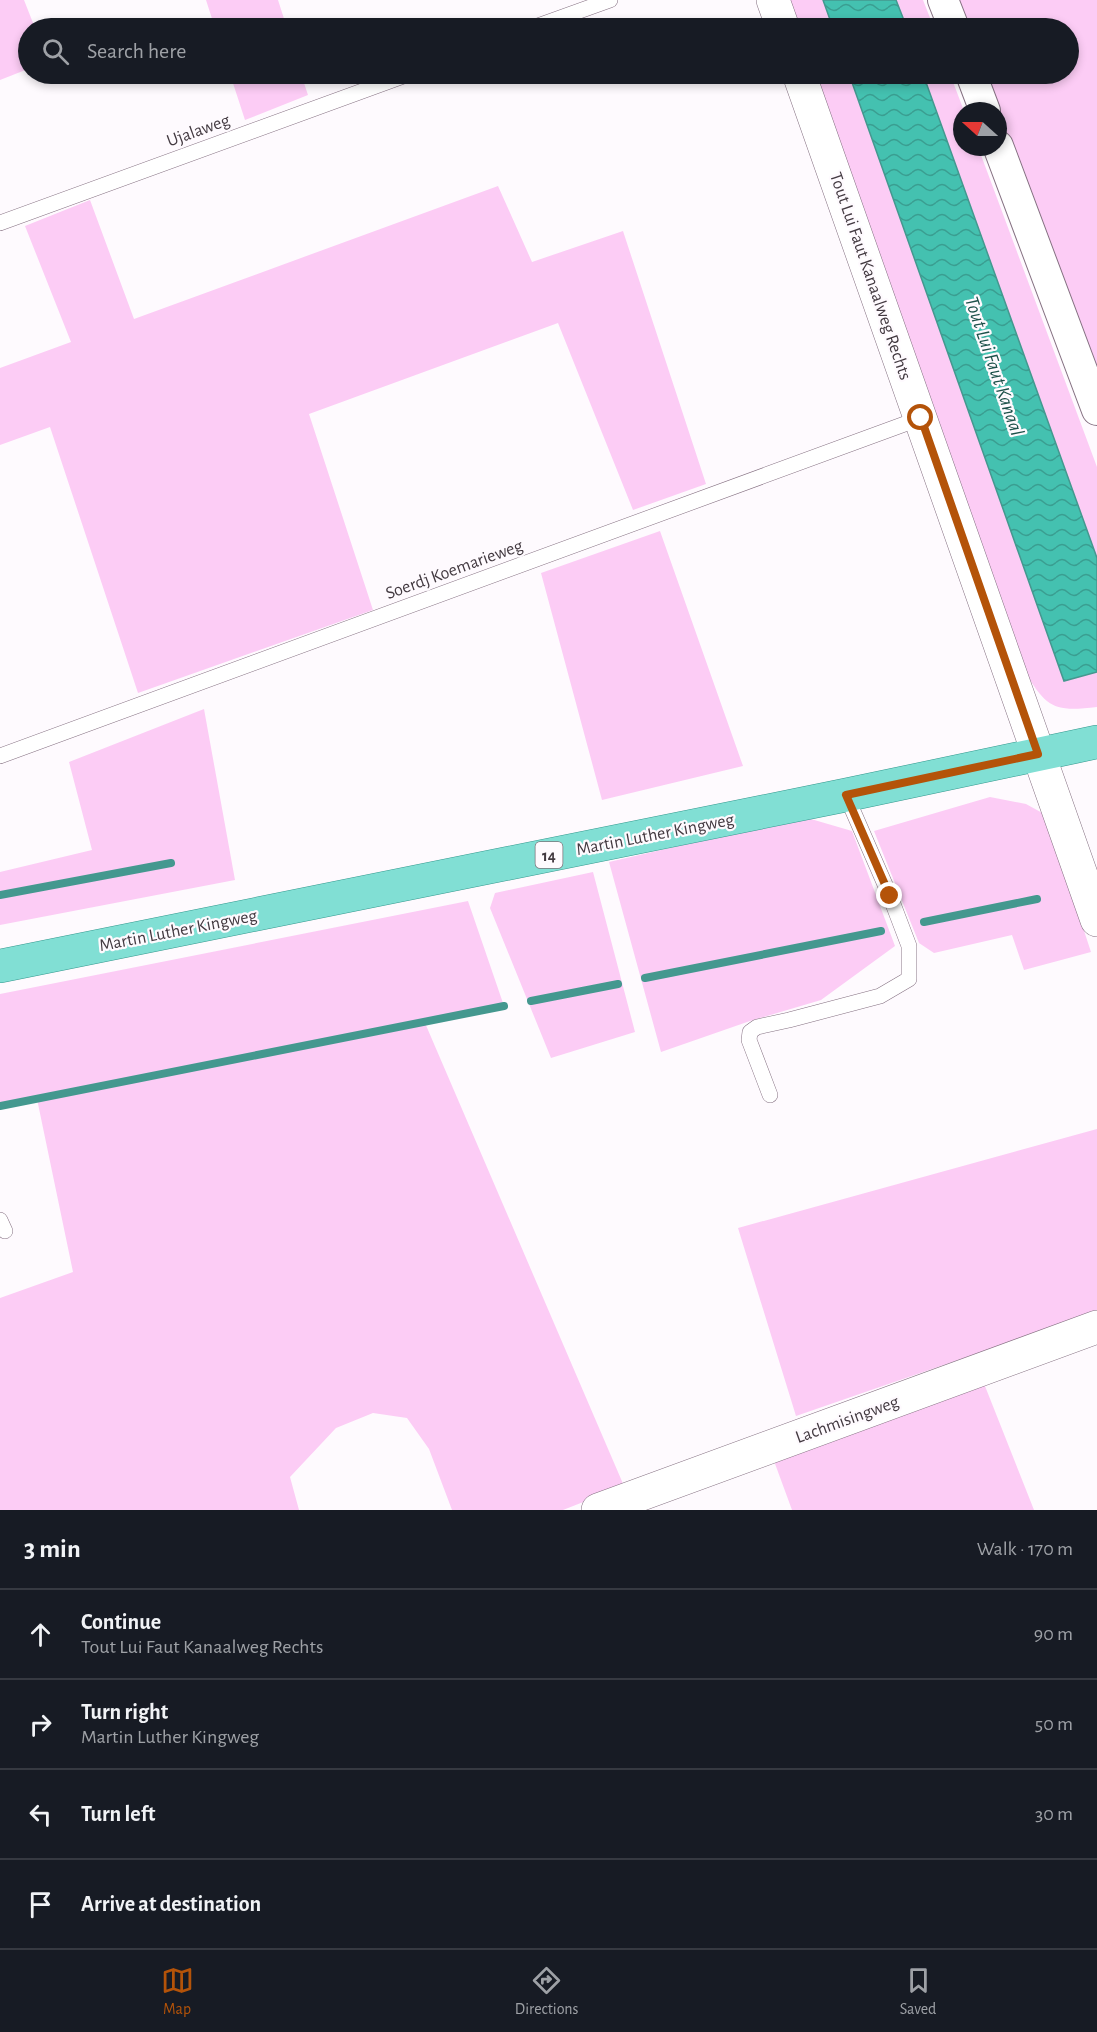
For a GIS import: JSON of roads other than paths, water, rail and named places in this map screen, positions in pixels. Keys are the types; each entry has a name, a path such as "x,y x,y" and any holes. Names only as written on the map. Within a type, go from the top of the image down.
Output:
{"main road":[{"name":"Martin Luther Kingweg","path":"0,966 1097,742"}],"street":[{"path":"773,0 779,18"},
{"path":"943,0 950,18"},
{"name":"Tout Lui Faut Kanaalweg Rechts","path":"804,84 1097,920"},
{"path":"975,84 982,102"},
{"path":"1002,156 1097,410"},
{"name":"Lachmisingweg","path":"598,1510 1097,1327"}],"lane":[{"path":"560,18 610,0"},
{"name":"Ujalaweg","path":"0,223 382,84"},
{"name":"Soerdj Koemarieweg","path":"0,756 921,418"},
{"path":"770,1095 748,1040 750,1032 757,1027 880,996 909,979 909,946 846,795"}],"water":[{"path":"823,0 896,0 903,18 829,18"},
{"name":"Tout Lui Faut Kanaal","path":"853,84 927,84 1097,558 1097,672 1064,681"}],"waterway":[{"path":"0,895 171,863"},
{"path":"924,922 1037,899"},
{"path":"645,978 881,931"},
{"path":"531,1001 618,984"},
{"path":"0,1106 504,1006"}]}
